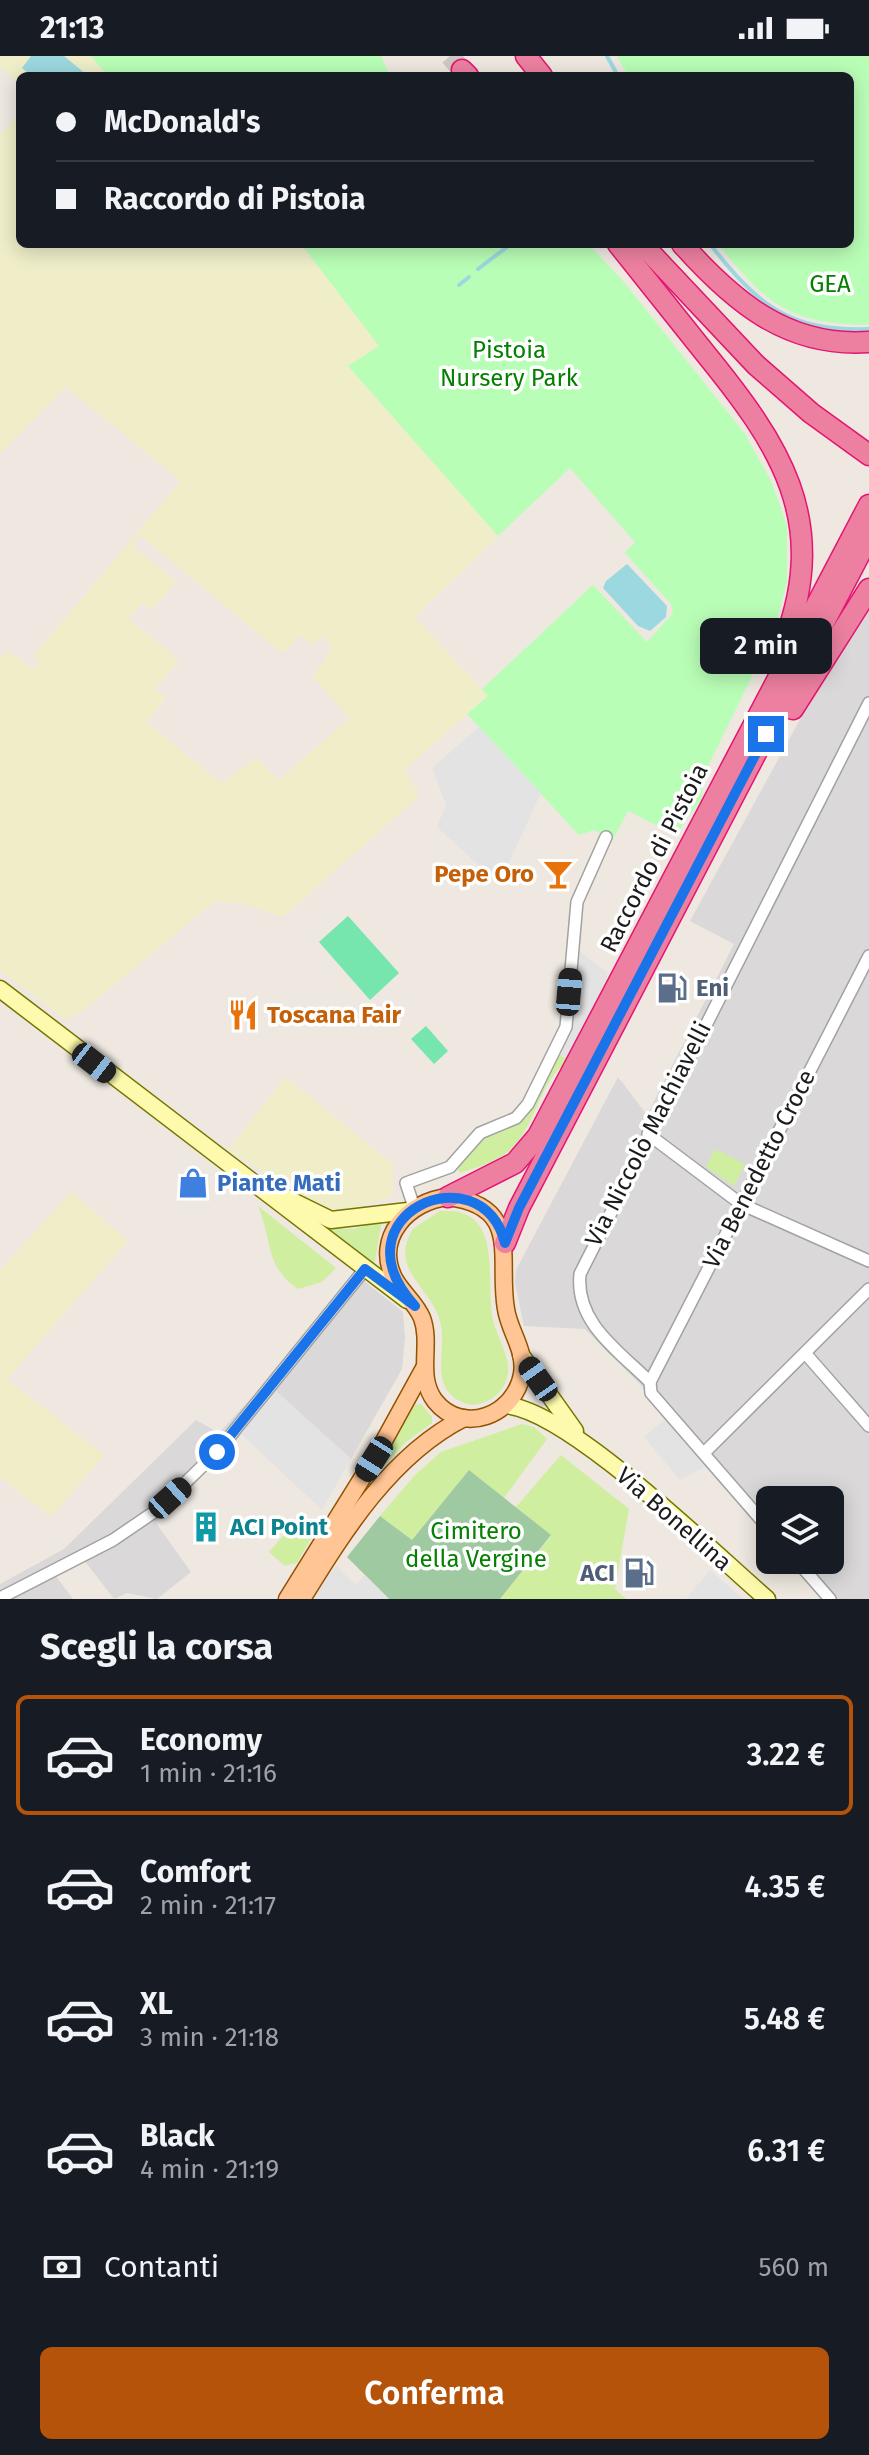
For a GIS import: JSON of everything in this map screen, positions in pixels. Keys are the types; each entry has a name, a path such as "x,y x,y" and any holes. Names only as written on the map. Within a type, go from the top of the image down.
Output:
{"highway":[{"path":"526,56 539,72"},
{"path":"621,248 759,421 778,456 797,508 802,544 796,602 755,718"},
{"path":"686,248 735,299 775,326 821,340 869,342"},
{"path":"650,250 756,365 811,413 869,455"},
{"name":"Raccordo di Pistoia","path":"448,1197 515,1163 534,1142 869,505"},
{"name":"Raccordo di Pistoia","path":"505,1243 519,1208 869,536"},
{"path":"723,816 869,589"}],"main road":[{"path":"0,989 415,1306"},
{"path":"239,1174 331,1220 411,1209 448,1197 471,1202 488,1213 499,1226 505,1243 506,1310 521,1355 520,1382 505,1405 489,1416 464,1418 420,1445 394,1471 351,1526 302,1599"},
{"path":"411,1209 393,1235 389,1260 394,1277 415,1306 425,1334 424,1368 436,1402 464,1418"},
{"name":"Via Bonellina","path":"521,1355 581,1439"},
{"path":"287,1599 374,1459 424,1368"},
{"name":"Via Bonellina","path":"505,1405 526,1409 581,1439 767,1599"}],"street":[{"name":"Via Niccolò Machiavelli","path":"756,1514 651,1393 650,1382 592,1323 579,1292 580,1274 587,1254 648,1134 865,718 869,703"},
{"path":"411,1209 406,1183 450,1167 480,1133 516,1118 528,1104 564,1032 577,902 606,837"},
{"name":"Via Benedetto Croce","path":"650,1382 869,956"},
{"path":"648,1134 741,1204 869,1261"},
{"path":"0,1598 127,1531 186,1484 231,1435 365,1269"},
{"path":"704,1453 869,1289"},
{"path":"805,1353 869,1426"},
{"path":"808,1574 830,1599"}],"shaded area":[{"path":"869,598 869,1599 821,1599 799,1574 844,1574 844,1486 756,1486 756,1525 665,1420 641,1385 585,1329 524,1326 515,1283 516,1270 618,1077 647,1115 734,944 690,921"},
{"path":"479,727 541,793 499,884 437,827 446,805 432,768"},
{"path":"578,950 607,972 607,977 569,1060 558,1054"},
{"path":"354,1273 403,1312 405,1338 402,1369 351,1459 276,1391 233,1445 156,1523 191,1572 157,1599 127,1593 114,1599 84,1560 55,1575 73,1599 0,1599 0,1584 64,1549 196,1420 219,1433 271,1376"},
{"path":"276,1391 351,1459 322,1510 240,1433"},
{"path":"664,1420 705,1467 680,1480 644,1437"},
{"path":"337,1566 356,1585 365,1575 389,1599 313,1599 319,1589 317,1586"},
{"path":"710,1570 743,1599 686,1599"}],"green space":[{"path":"0,56 91,56 105,72 16,72 16,81 0,68"},
{"path":"91,56 381,56 388,72 105,72"},
{"name":"GEA","path":"617,56 869,56 869,325 818,320 782,307 751,282 721,248 854,248 854,72 626,72"},
{"path":"16,118 16,248 304,248 379,346 349,367 498,536 415,617 488,696 405,769 419,796 283,917 244,904 214,902 81,1012 65,1019 0,970 0,660 8,650 33,670 40,662 33,656 181,481 66,387 0,454 0,136","holes":["140,535 283,654 300,635 312,645 321,636 332,648 313,677 349,718 279,780 256,758 221,783 147,722 166,698 155,689 179,660 129,619 142,603 152,610 176,582 132,545"]},
{"name":"Pistoia Nursery Park","path":"304,248 592,248 623,281 745,434 772,483 787,526 787,582 774,632 704,774 701,800 675,835 628,811 612,841 594,830 579,835 467,714 488,696 482,689 593,585 647,642 673,613 671,604 625,553 635,542 570,468 498,536 348,366 379,346"},
{"path":"348,916 399,973 370,1000 319,942"},
{"path":"426,1026 448,1051 434,1064 411,1039"},
{"path":"558,1054 569,1060 551,1079 520,1139 500,1157 460,1173 457,1168 479,1140 524,1119"},
{"path":"285,1077 393,1164 393,1196 354,1209 325,1209 228,1150"},
{"path":"715,1149 745,1164 734,1186 706,1167"},
{"path":"71,1192 128,1241 7,1379 104,1455 51,1517 0,1477 0,1270"},
{"path":"258,1206 336,1268 322,1282 298,1289 287,1280 274,1261"},
{"path":"440,1211 461,1213 475,1221 488,1249 493,1320 507,1360 508,1373 498,1393 480,1404 461,1402 449,1393 444,1384 440,1321 408,1267 405,1255 413,1229"},
{"path":"382,1220 374,1266 328,1234 330,1229 354,1229"},
{"path":"421,1404 432,1417 432,1423 406,1442 386,1464 382,1461 415,1405"},
{"path":"522,1424 534,1427 547,1439 504,1498 469,1470 412,1540 380,1516 415,1475 441,1452"},
{"path":"561,1455 629,1509 615,1589 626,1599 500,1599 551,1536 516,1507"},
{"name":"Cimitero della Vergine","path":"469,1470 551,1535 500,1599 389,1599 347,1557 380,1516 412,1540"},
{"path":"301,1516 316,1530 297,1563 285,1566 269,1552"}],"water":[{"path":"31,56 64,56 83,72 27,72 22,68"},
{"path":"627,564 667,606 666,617 650,631 638,626 603,588 606,581"}],"waterway":[{"path":"607,56 616,72"},
{"path":"478,269 506,248"},
{"path":"713,248 743,283 777,310 817,325 869,329"},
{"path":"459,285 469,277"}],"tunnel":[{"path":"450,56 462,70"}],"place":[{"name":"Pepe Oro","path":"558,874"},
{"name":"Eni","path":"672,988"},
{"name":"Toscana Fair","path":"243,1015"},
{"name":"Piante Mati","path":"193,1183"},
{"name":"ACI Point","path":"206,1527"},
{"name":"ACI","path":"639,1573"}],"route":[{"path":"217,1452 365,1269 415,1306 394,1277 389,1260 393,1235 408,1211 437,1198 461,1198 488,1213 503,1233 505,1243 519,1208 766,734"}]}
